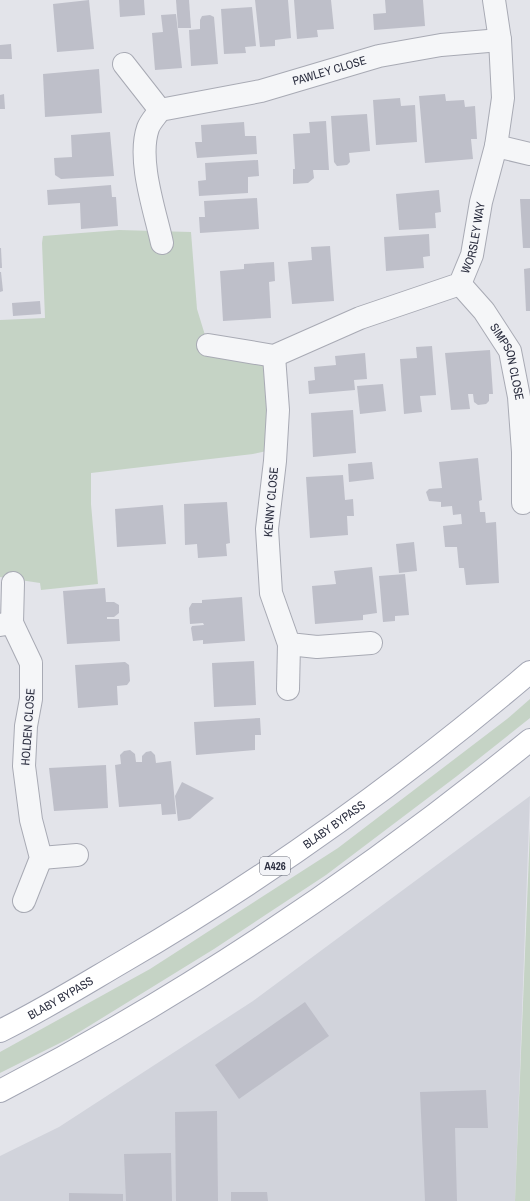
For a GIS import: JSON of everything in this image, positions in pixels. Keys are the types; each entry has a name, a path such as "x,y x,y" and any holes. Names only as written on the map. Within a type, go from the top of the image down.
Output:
{"main road":[{"name":"BLABY BYPASS","path":"0,1031 30,1016 176,931 323,834 441,744 530,672"},
{"path":"0,1091 46,1067 232,958 314,904 444,808 530,740"}],"street":[{"name":"WORSLEY WAY","path":"274,356 360,318 460,284 472,255 481,202 496,146 503,98 500,40 494,0"},
{"name":"PAWLEY CLOSE","path":"160,110 261,91 379,56 441,45 500,40"},
{"path":"124,64 160,110 148,128 144,156 162,243"},
{"path":"496,146 530,154"},
{"name":"SIMPSON CLOSE","path":"460,284 484,311 510,351 519,397 526,452 523,503"},
{"path":"208,345 274,356"},
{"name":"KENNY CLOSE","path":"274,356 278,410 275,461 267,529 271,592 289,644 288,689"},
{"name":"HOLDEN CLOSE","path":"13,583 6,624 32,663 31,699 26,726 24,766 31,820 40,858"},
{"path":"289,644 317,647 371,643"},
{"path":"24,900 40,858 78,855"}],"shaded area":[{"path":"530,796 515,1201 0,1201 0,1156 59,1127 253,1001"}],"green space":[{"path":"119,230 191,232 197,309 208,345 274,356 276,449 253,454 91,473 91,504 98,584 41,590 40,583 0,577 0,320 45,318 43,236"},
{"path":"530,699 530,718 457,776 326,875 214,949 68,1039 0,1073 0,1052 150,969 338,848 507,719"},
{"path":"530,829 530,1201 515,1201"}],"building":[{"path":"89,0 94,49 57,52 53,4"},
{"path":"119,0 144,0 145,15 120,17"},
{"path":"176,0 189,0 191,28 178,28"},
{"path":"255,0 288,0 291,38 275,40 275,46 260,47"},
{"path":"294,0 331,0 334,29 317,30 318,37 297,39"},
{"path":"385,0 423,0 425,26 374,30 373,14 386,13"},
{"path":"252,7 256,46 245,47 246,53 224,54 221,9"},
{"path":"176,14 182,68 155,70 152,33 163,32 161,15"},
{"path":"210,15 214,17 218,64 191,66 189,30 200,29 200,20 202,16"},
{"path":"11,44 12,59 0,59 0,45"},
{"path":"99,69 102,113 45,117 43,74"},
{"path":"4,94 5,109 0,109 0,95"},
{"path":"445,94 446,101 464,100 465,107 475,106 477,139 471,139 473,159 425,163 419,96"},
{"path":"400,98 401,106 415,105 417,142 376,145 373,100"},
{"path":"367,114 370,151 349,153 350,162 347,165 337,166 334,162 331,116"},
{"path":"326,121 329,170 313,170 314,178 308,183 293,184 293,169 295,169 293,134 310,133 309,122"},
{"path":"244,122 245,136 256,136 257,154 197,158 195,142 202,142 201,125"},
{"path":"110,132 114,176 61,179 55,175 54,158 72,157 71,135"},
{"path":"258,160 259,176 248,177 248,193 199,196 198,181 206,180 205,163"},
{"path":"111,185 112,197 116,197 118,226 81,229 80,203 48,205 47,190"},
{"path":"439,190 441,212 435,213 436,228 399,230 396,194"},
{"path":"257,198 259,229 200,233 199,217 205,217 204,201"},
{"path":"520,199 530,199 530,248 523,248"},
{"path":"429,234 430,256 423,257 424,268 386,271 384,237"},
{"path":"330,246 334,301 292,304 288,262 312,260 311,247"},
{"path":"1,248 2,268 0,268"},
{"path":"274,262 275,281 269,282 271,318 223,321 220,271 244,269 244,264"},
{"path":"530,268 530,311 526,311 524,269"},
{"path":"0,272 3,291 0,292"},
{"path":"40,301 41,314 13,316 12,303"},
{"path":"432,346 436,395 420,396 422,412 404,414 400,359 417,358 416,347"},
{"path":"490,350 493,394 489,394 489,401 486,404 478,405 474,402 473,394 468,394 470,409 451,410 445,353"},
{"path":"365,353 367,379 354,380 355,390 309,394 308,381 315,380 314,367 336,365 335,356"},
{"path":"383,384 386,411 360,414 357,386"},
{"path":"353,410 356,453 313,457 311,413"},
{"path":"478,458 482,500 479,501 480,512 485,512 486,523 496,522 499,583 466,585 464,568 459,568 457,547 445,547 443,526 462,524 461,514 453,515 452,506 441,507 441,502 429,501 426,492 429,489 442,488 439,462"},
{"path":"372,462 374,479 349,482 348,464"},
{"path":"343,475 345,500 353,499 354,516 347,516 348,535 310,538 306,477"},
{"path":"227,502 230,543 226,544 227,556 198,558 197,544 185,545 184,504"},
{"path":"163,505 166,544 117,547 115,509"},
{"path":"414,542 417,571 399,573 396,544"},
{"path":"372,567 377,613 363,615 363,620 315,624 312,586 336,584 334,571"},
{"path":"405,574 409,615 395,616 395,621 383,622 379,576"},
{"path":"105,588 106,602 114,602 119,605 119,613 114,617 107,617 107,619 119,619 120,641 67,644 63,591"},
{"path":"242,597 245,641 203,644 203,640 193,641 192,626 204,625 203,623 190,624 189,608 192,603 202,603 202,600"},
{"path":"254,661 256,705 214,707 212,663"},
{"path":"125,662 129,665 130,681 127,685 117,686 118,705 78,708 75,665"},
{"path":"260,718 261,735 255,735 255,750 196,755 194,722"},
{"path":"130,750 135,754 136,762 142,762 142,756 146,752 151,751 155,755 156,763 171,761 176,814 162,815 161,804 119,807 115,765 121,764 120,755 124,751"},
{"path":"106,765 108,808 54,811 49,768"},
{"path":"182,782 214,798 190,819 178,821 175,796"},
{"path":"305,1002 329,1036 239,1099 215,1065"},
{"path":"486,1090 488,1128 455,1128 457,1201 425,1201 420,1092"},
{"path":"217,1111 218,1201 176,1201 175,1112"},
{"path":"171,1153 172,1201 126,1201 124,1154"},
{"path":"231,1192 267,1192 268,1201 231,1201"},
{"path":"69,1193 123,1194 123,1201 69,1201"}]}
